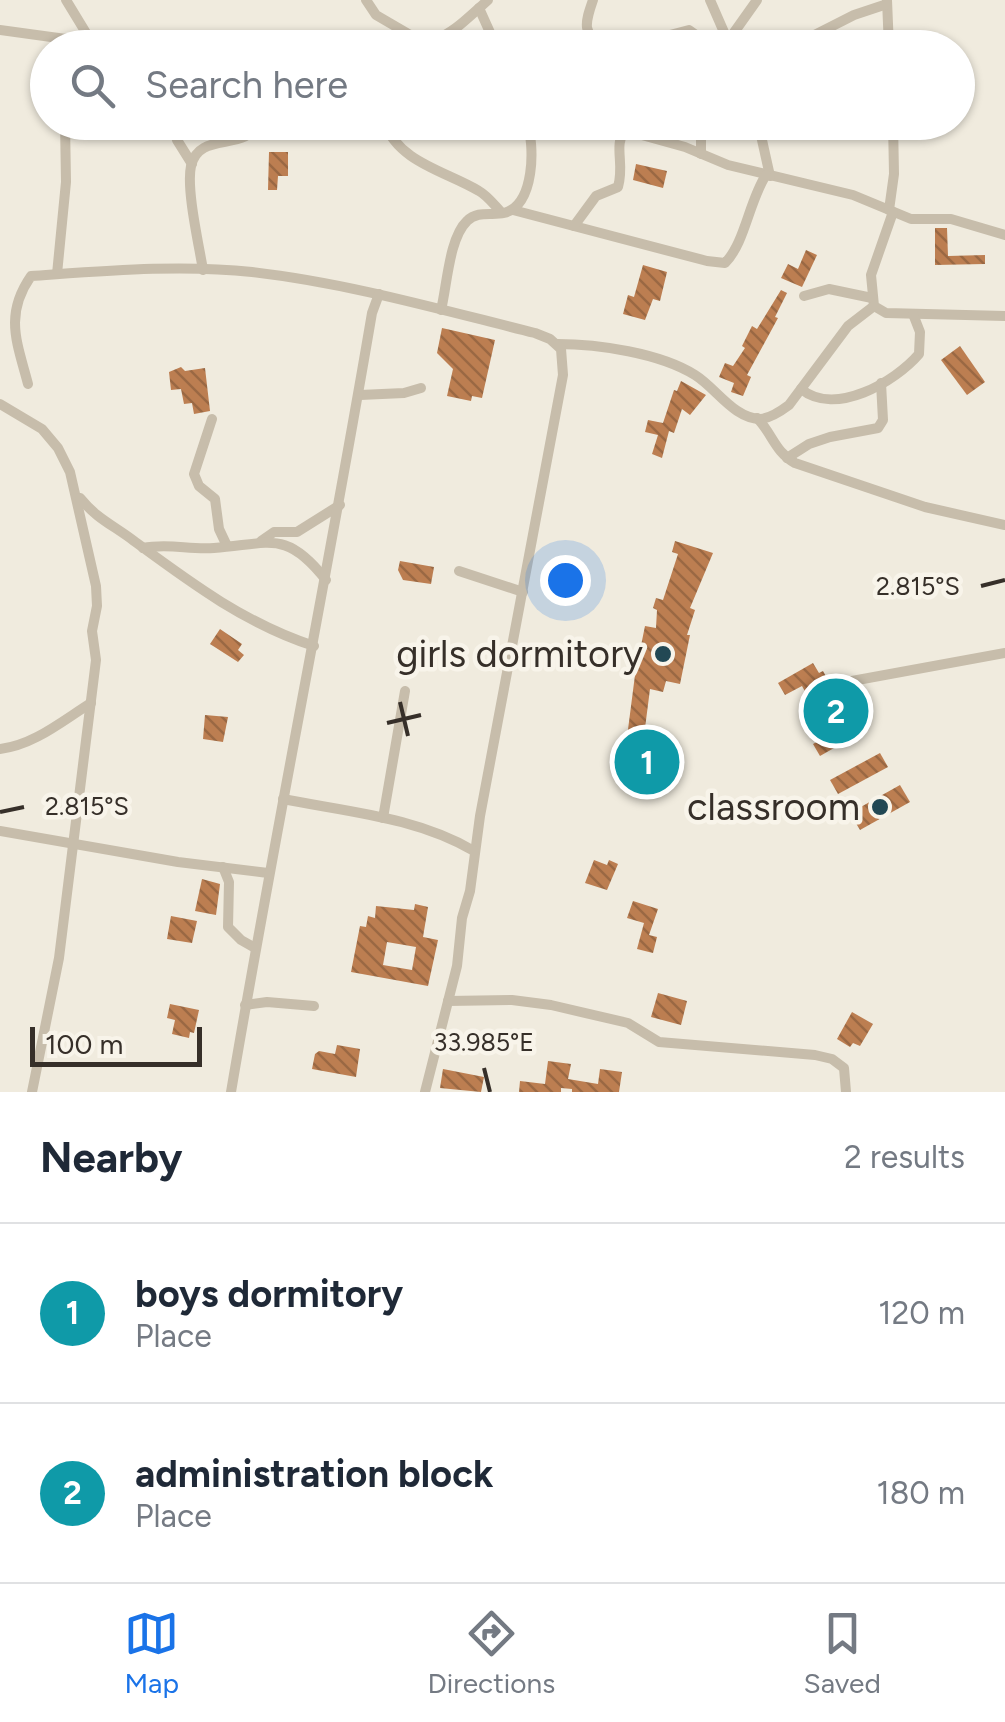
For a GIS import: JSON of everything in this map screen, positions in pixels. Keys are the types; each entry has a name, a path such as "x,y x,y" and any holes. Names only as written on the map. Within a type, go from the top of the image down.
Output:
{"street":[{"path":"66,0 85,30"},
{"path":"366,0 376,15 401,30"},
{"path":"586,30 584,22 593,0"},
{"path":"710,0 721,30"},
{"path":"736,30 756,0"},
{"path":"824,30 887,2 888,30"},
{"path":"454,30 483,4 491,30"},
{"path":"0,30 30,36"},
{"path":"57,274 66,140"},
{"path":"178,140 192,164 202,270"},
{"path":"192,164 206,146 243,140"},
{"path":"397,140 407,153 448,178 480,191 507,212"},
{"path":"507,212 518,205 530,176 533,140"},
{"path":"574,226 596,196 618,187 623,165 618,140"},
{"path":"664,140 768,176 853,195 912,218 951,219 1005,234"},
{"path":"701,140 701,154"},
{"path":"441,310 454,251 468,220 481,214 507,212 725,263 734,252 753,199 768,176 761,140"},
{"path":"873,302 871,275 891,210 893,140"},
{"path":"28,384 14,329 16,299 30,276 251,272 378,294 535,333 557,344 588,344 665,364 694,374 742,414 756,418 778,413 802,389 848,326 873,302"},
{"path":"804,296 829,289 873,302 886,313 1005,316"},
{"path":"230,1092 378,294"},
{"path":"802,389 819,400 858,394 911,364 919,354 920,332 914,314"},
{"path":"425,1092 458,966 462,918 563,376 564,358 557,344"},
{"path":"787,458 830,436 878,428 883,420 881,382"},
{"path":"360,395 404,393 421,388"},
{"path":"0,404 50,436 70,472 97,606 92,631 97,651 59,958 32,1092"},
{"path":"756,418 787,458 886,495 1005,525"},
{"path":"212,420 194,474 196,482 215,499 218,529 227,546"},
{"path":"76,494 95,516 204,593 237,613 314,646"},
{"path":"260,542 274,532 296,532 340,506"},
{"path":"143,548 260,542 298,550 326,580"},
{"path":"458,571 523,592"},
{"path":"852,681 1005,653"},
{"path":"383,818 405,691"},
{"path":"0,749 14,748 40,736 90,703"},
{"path":"283,798 438,832 474,851"},
{"path":"0,831 268,873"},
{"path":"223,868 229,882 228,927 255,948"},
{"path":"448,1002 512,1000 551,1005 628,1023 658,1042 815,1054 844,1068 846,1092"},
{"path":"245,1005 267,1002 314,1006"}],"building":[{"path":"269,152 288,152 288,176 278,176 277,190 268,190"},
{"path":"636,164 667,171 663,188 633,180"},
{"path":"935,228 947,228 948,256 985,255 985,264 935,265"},
{"path":"806,250 817,255 802,287 781,278 788,264 798,269"},
{"path":"643,265 667,272 660,301 653,299 645,320 623,314 628,295 634,297"},
{"path":"781,290 787,293 747,375 751,377 743,396 731,392 734,383 719,377 725,363 733,366 745,348 742,346 752,326 757,329"},
{"path":"442,328 495,340 482,398 472,396 471,401 447,396 453,369 437,353"},
{"path":"960,346 985,382 967,395 941,360"},
{"path":"181,367 185,371 205,368 210,411 194,414 192,403 184,404 181,389 171,390 169,372"},
{"path":"681,381 706,395 690,415 682,409 674,433 669,431 662,458 652,454 658,435 645,432 648,420 663,423"},
{"path":"675,541 713,553 690,608 695,610 680,684 666,681 663,692 650,689 644,736 672,742 669,758 661,756 658,773 668,775 665,792 621,784 645,626 656,628 657,610 653,608 656,598 663,600 678,554 672,552"},
{"path":"400,561 434,567 431,584 403,580 398,570"},
{"path":"220,629 242,644 238,650 244,655 238,662 210,644"},
{"path":"813,663 828,680 833,676 843,693 837,696 853,724 849,727 855,736 820,756 813,744 837,731 824,709 817,713 802,686 785,695 778,683"},
{"path":"205,715 228,717 223,742 203,739"},
{"name":"classroom","path":"880,753 888,767 838,794 830,780"},
{"name":"classroom","path":"900,785 910,802 860,830 850,813"},
{"path":"594,860 618,864 607,890 585,883"},
{"path":"202,879 220,884 216,915 195,911"},
{"path":"633,901 658,909 649,935 657,937 653,953 637,949 644,923 627,918"},
{"path":"415,904 428,907 423,937 438,940 428,986 351,972 360,926 366,927 368,916 375,918 376,906 414,910","holes":["387,942 416,947 412,970 383,965"]},
{"path":"171,916 197,921 192,943 167,939"},
{"path":"658,993 687,1001 681,1025 651,1017"},
{"path":"170,1004 199,1010 194,1033 190,1032 189,1038 172,1034 175,1020 167,1018"},
{"path":"852,1012 873,1024 860,1046 853,1043 850,1047 837,1039"},
{"path":"337,1045 360,1049 356,1077 312,1069 315,1054 335,1054"},
{"path":"548,1061 571,1064 568,1079 598,1084 600,1069 622,1072 619,1092 572,1092 561,1088 561,1092 519,1092 520,1081 545,1084"},
{"path":"443,1069 484,1077 481,1092 440,1088"}],"place":[{"name":"girls dormitory","path":"663,654"},
{"name":"administration block","path":"836,711"},
{"name":"boys dormitory","path":"647,762"},
{"name":"classroom","path":"880,807"}]}
